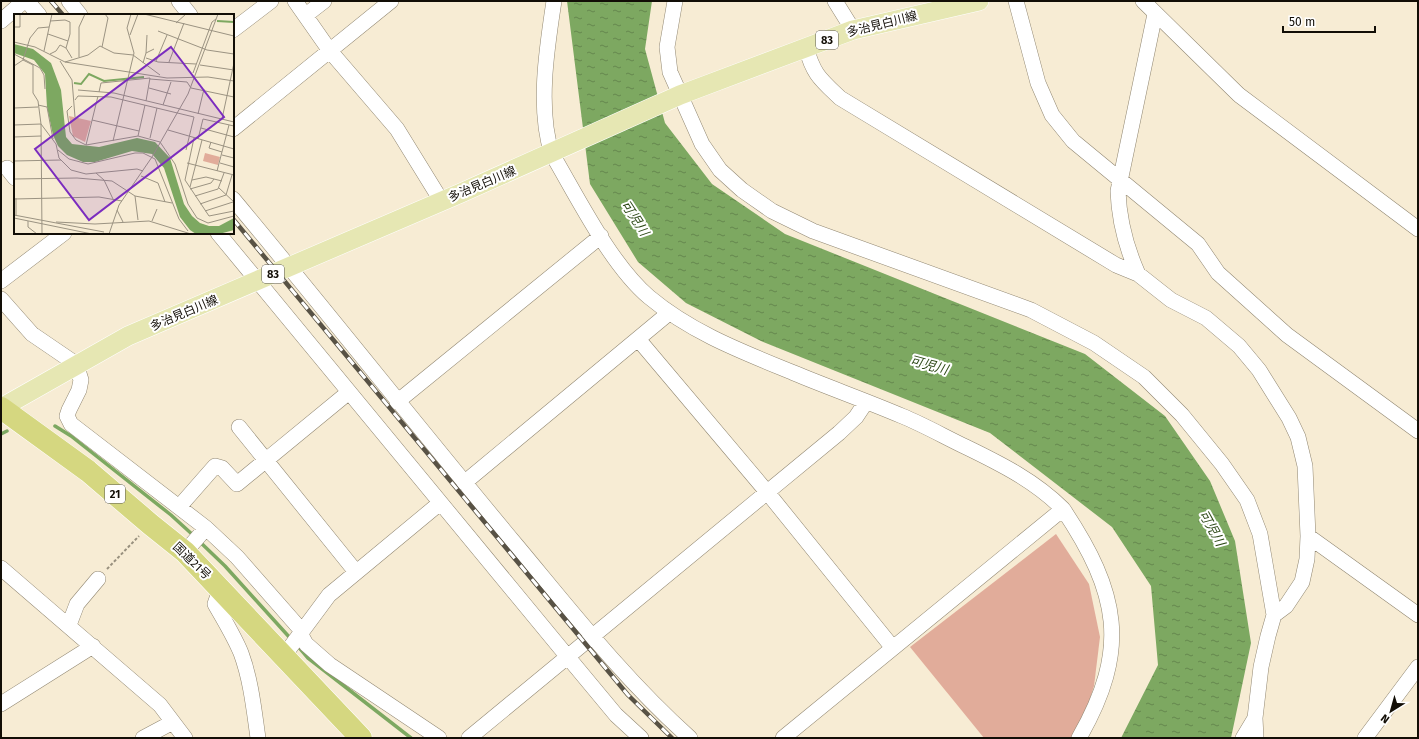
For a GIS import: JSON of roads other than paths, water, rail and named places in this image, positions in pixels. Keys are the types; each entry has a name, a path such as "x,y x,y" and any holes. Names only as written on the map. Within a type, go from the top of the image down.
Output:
{"highway":[{"name":"国道21号","path":"1,408 88,471 185,552 361,738"}],"main road":[{"name":"多治見白川線","path":"1,408 76,364 128,336 258,282 290,266 552,154 680,95 853,30 979,1"}],"street":[{"path":"1,21 24,1"},
{"path":"27,1 38,14"},
{"path":"69,1 79,14"},
{"path":"179,1 189,14"},
{"path":"234,29 271,1"},
{"path":"296,1 330,51 397,128 442,202"},
{"path":"306,15 324,1"},
{"path":"234,128 391,1"},
{"path":"554,1 547,51 544,122 547,140 552,154 600,236 632,280 648,296 669,313 697,331 729,346 903,416 1000,464 1046,492 1063,509 1079,534 1099,572 1108,604 1112,635 1111,657 1107,677 1095,710 1079,738"},
{"path":"675,1 667,48 670,72 702,144 720,170 742,190 772,211 813,231 1031,310 1094,343 1144,377 1187,421 1222,464 1247,500 1260,534 1274,615 1261,667 1255,718 1256,738"},
{"path":"835,1 853,30"},
{"path":"1016,1 1038,83 1052,115 1073,141 1198,244 1218,273 1287,335 1418,431"},
{"path":"1142,1 1239,96 1418,229"},
{"path":"1138,274 1130,255 1119,218 1118,191 1155,14"},
{"path":"806,47 812,67 822,81 840,98 1116,265 1138,274 1171,300 1206,318 1239,346 1259,370 1289,418 1298,437 1305,466 1308,536 1307,559 1302,582 1286,606 1274,615"},
{"path":"234,200 290,266 397,402 592,636 656,708 690,738"},
{"path":"1,281 61,234"},
{"path":"219,234 616,715 641,738"},
{"path":"397,402 600,236"},
{"path":"1,299 32,334 76,364 81,380 79,390 67,416 71,424 206,528 237,557 301,632 306,644 330,665 440,738"},
{"path":"464,483 669,313"},
{"path":"638,339 767,492 893,648"},
{"path":"178,507 215,466 222,468 237,484 349,392"},
{"path":"469,738 839,433 856,416 866,402"},
{"path":"239,427 356,572"},
{"path":"283,657 329,595 440,503"},
{"path":"783,738 1063,509"},
{"path":"185,552 206,528"},
{"path":"1308,536 1418,615"},
{"path":"1,568 160,704 184,738"},
{"path":"69,625 77,604 98,579"},
{"path":"220,590 215,604 228,626 241,654 253,699 258,738"},
{"path":"1,704 92,646"},
{"path":"1365,738 1418,667"},
{"path":"1243,738 1255,718"},
{"path":"143,738 173,722"}],"water":[{"name":"可児川","path":"567,1 652,1 645,49 665,123 712,184 785,234 1085,354 1165,416 1210,481 1235,541 1251,643 1231,738 1121,738 1158,665 1151,586 1112,527 990,433 761,341 686,303 638,262 590,184"}],"waterway":[{"path":"55,426 71,436 171,515 194,536"},
{"path":"1,434 7,431"},
{"path":"200,542 225,566 291,639"},
{"path":"297,645 308,658 411,738"}],"railway":[{"path":"51,1 62,14"},
{"path":"234,220 628,695 672,738"}]}
